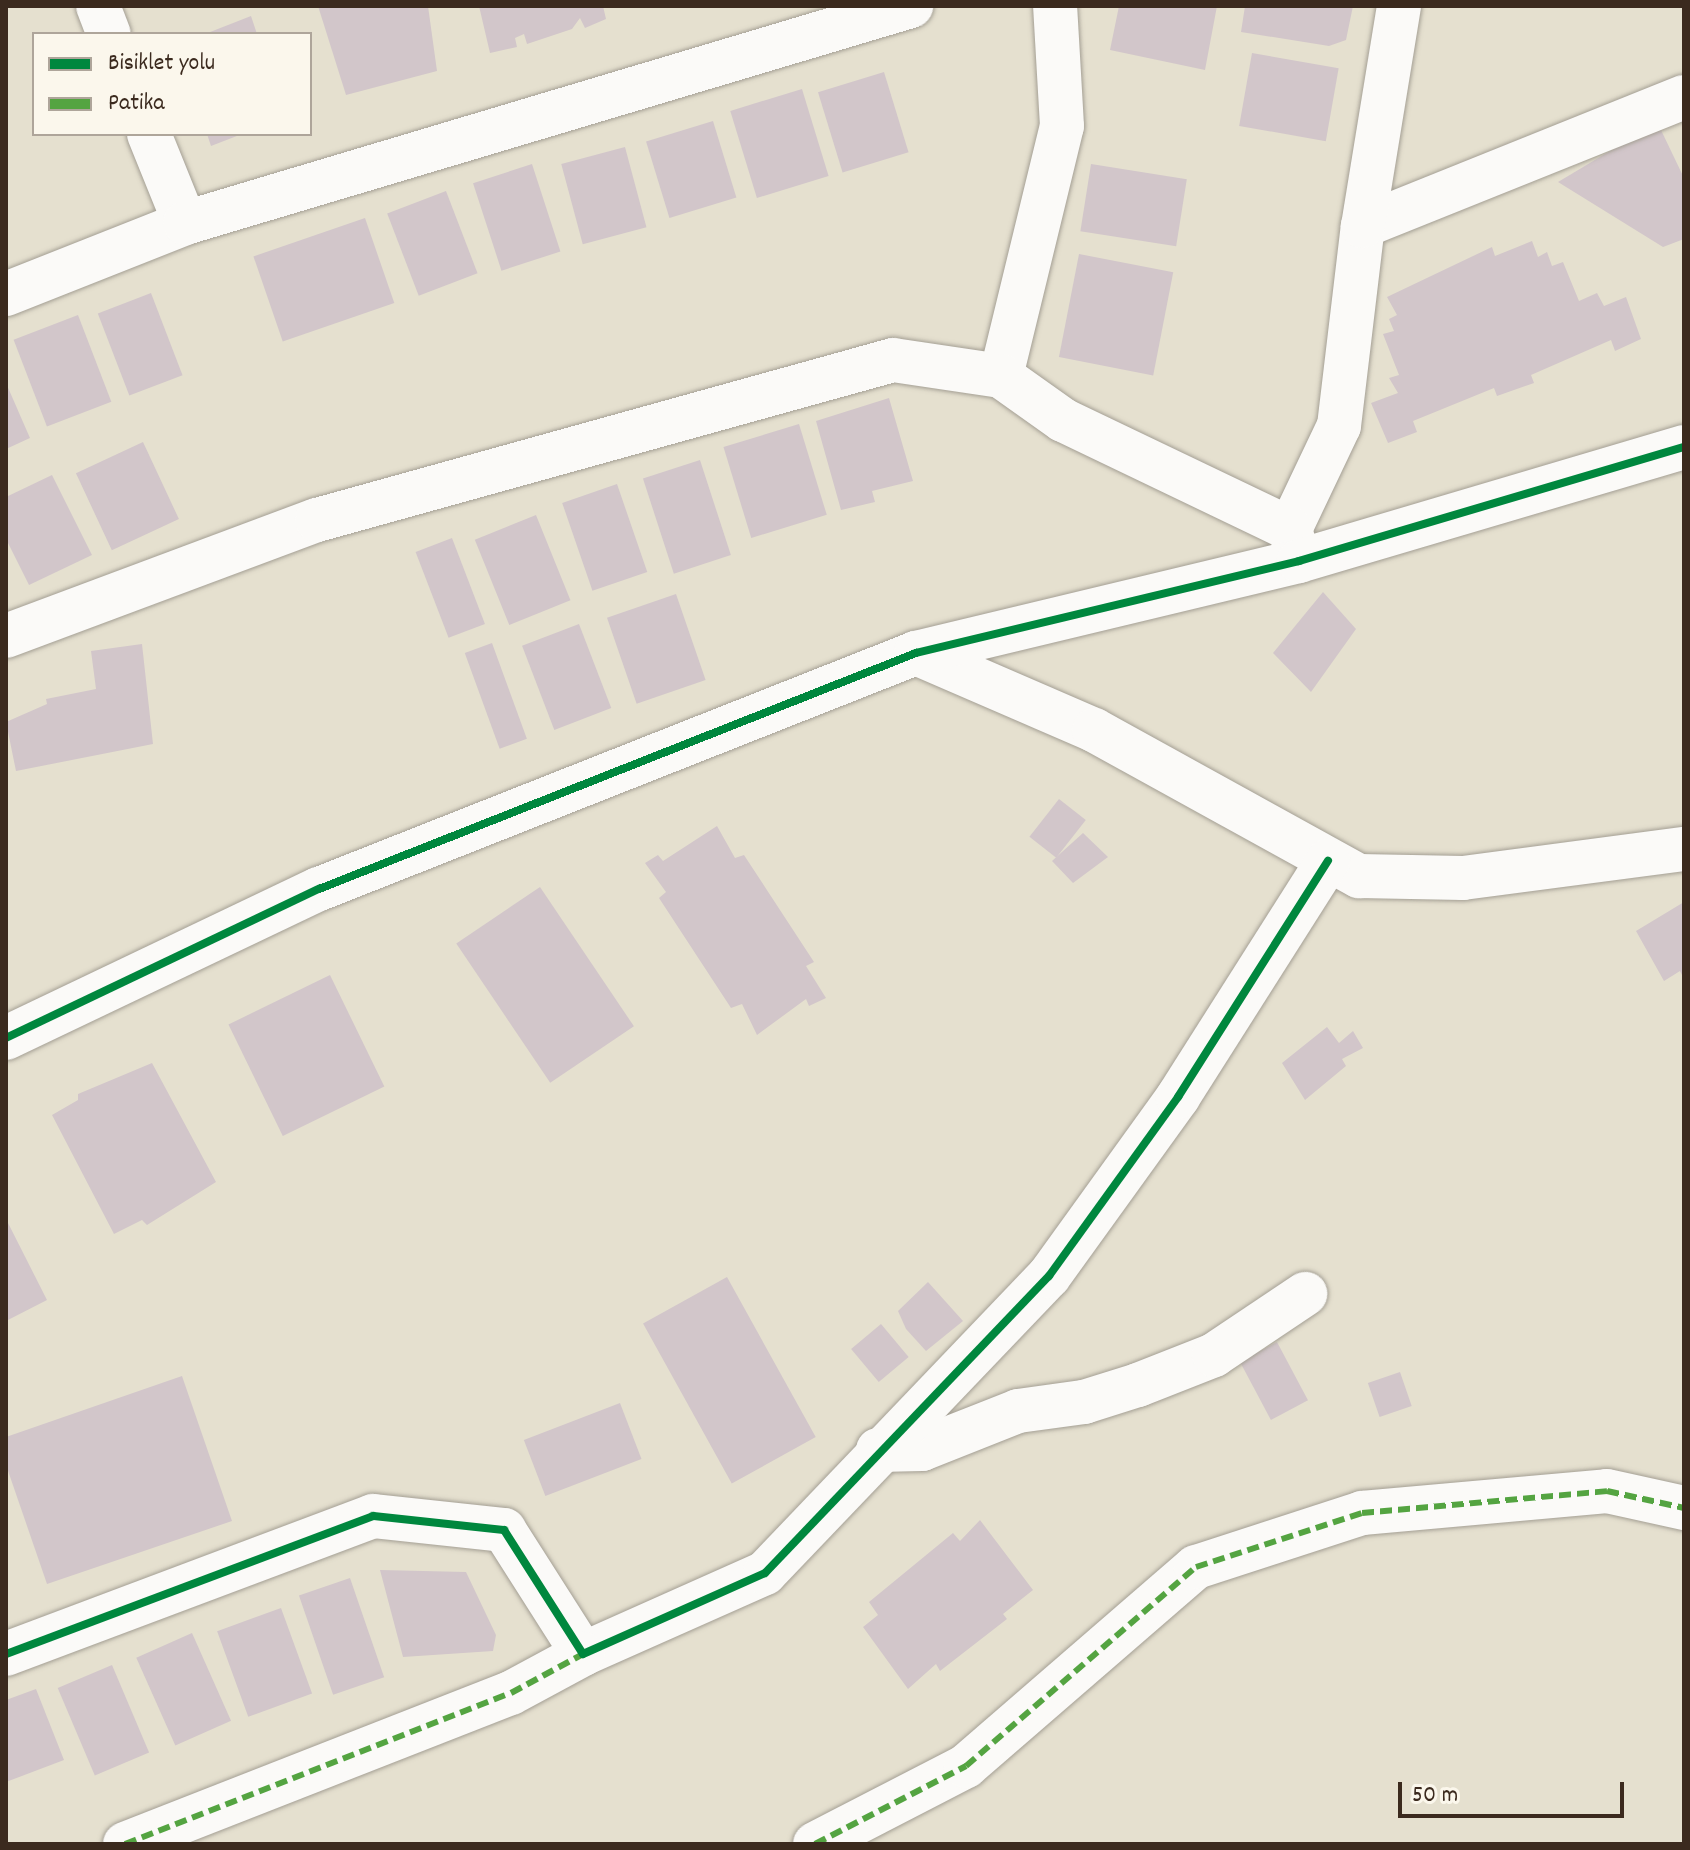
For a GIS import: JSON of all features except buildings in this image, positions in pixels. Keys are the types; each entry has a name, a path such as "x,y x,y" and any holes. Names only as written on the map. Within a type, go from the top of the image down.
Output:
{"street":[{"path":"98,6 108,32"},
{"path":"6,294 185,223 911,6"},
{"path":"1001,376 1062,126 1055,6"},
{"path":"1294,545 1339,426 1363,226 1399,6"},
{"path":"1363,226 1684,97"},
{"path":"150,136 185,223"},
{"path":"6,636 317,520 893,360 1001,376 1063,420 1294,545"},
{"path":"6,1038 319,889 916,653 1294,545 1684,447"},
{"path":"916,653 1094,730 1359,876 1463,878 1684,849"},
{"path":"125,1844 511,1693 583,1654 765,1573 878,1450 1049,1276 1109,1198 1328,861"},
{"path":"878,1450 922,1449 1018,1411 1084,1402 1138,1385 1214,1355 1305,1294"},
{"path":"815,1844 966,1766 1196,1567 1362,1513 1607,1491 1684,1508"},
{"path":"6,1654 373,1516 504,1530 583,1654"}],"marked path":[{"path":"815,1844 966,1766 1196,1567 1362,1513 1607,1491 1684,1508"},
{"path":"125,1844 511,1693 583,1654"}],"cycle path":[{"path":"6,1038 319,889 916,653 1299,561 1684,447"},
{"path":"6,1654 373,1516 504,1530 583,1654 765,1573 1049,1276 1178,1097 1328,861"}]}
